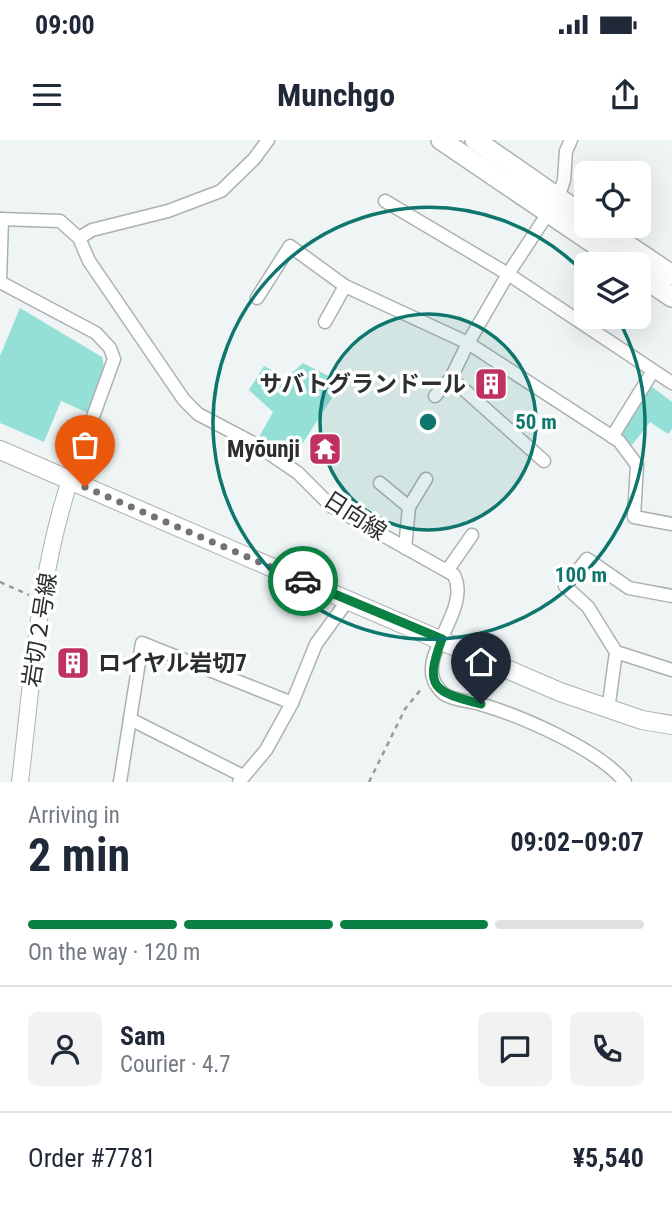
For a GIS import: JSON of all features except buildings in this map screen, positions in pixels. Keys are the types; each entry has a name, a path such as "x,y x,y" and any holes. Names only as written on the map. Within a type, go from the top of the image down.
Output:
{"main road":[{"path":"441,140 553,205 574,213"},
{"path":"475,140 610,252"},
{"path":"617,238 672,275"},
{"path":"651,283 672,297"},
{"path":"0,450 442,639 514,673 608,709 642,720 672,725"}],"street":[{"path":"70,480 114,359 110,348 96,332 0,282 1,218 60,221 79,238 92,230 168,211 221,191 254,159 268,140"},
{"path":"435,396 451,377 508,274 553,205 564,180 566,151 571,140"},
{"path":"385,201 508,274 672,383"},
{"name":"日向線","path":"79,238 89,261 184,400 198,414 257,445 298,473 331,506 447,571"},
{"path":"257,298 290,246 345,286 468,342 619,441 637,465 634,517 672,524"},
{"path":"325,322 345,286"},
{"path":"612,437 653,371"},
{"path":"451,377 544,461"},
{"name":"岩切２号線","path":"20,782 39,622 61,507 70,480"},
{"path":"405,548 409,507 426,480"},
{"path":"380,483 409,507"},
{"path":"472,535 447,571 454,575 460,586 433,663 433,681 444,695 481,704 548,730 614,769 625,782"},
{"path":"608,709 616,652 588,607 565,586 587,559 629,589 672,596"},
{"path":"130,719 241,779 265,750 292,703 316,644 348,600"},
{"path":"120,782 142,643 292,703"},
{"path":"616,652 672,670"}],"path":[{"path":"0,582 30,596"},
{"path":"369,782 405,709 418,691 433,681"}],"shaded area":[{"path":"20,308 102,357 100,385 88,413 61,401 44,442 0,423 0,356"},
{"path":"303,363 338,381 337,390 301,446 287,456 259,437 273,412 249,390 264,366 286,378"},
{"path":"651,386 672,402 672,429 668,434 650,422 632,445 621,434"}],"way so far":[{"path":"85,487 303,581"}],"place":[{"name":"サバトグランドール","path":"491,384"},
{"name":"Myōunji","path":"325,449"},
{"name":"ロイヤル岩切7","path":"73,663"}],"route":[{"path":"303,581 442,639 433,663 433,681 444,695 481,704"}]}
